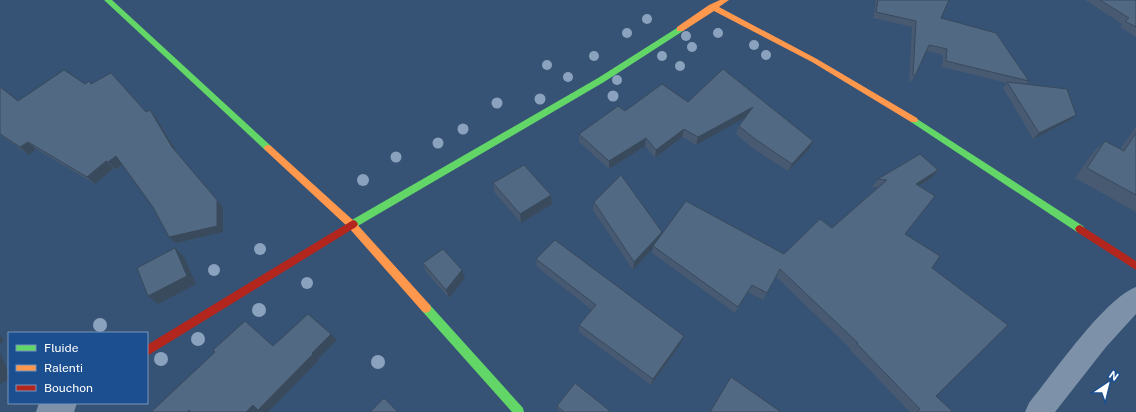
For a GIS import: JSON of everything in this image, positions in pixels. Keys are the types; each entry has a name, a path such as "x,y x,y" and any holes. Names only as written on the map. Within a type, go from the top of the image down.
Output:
{"street":[{"path":"108,0 352,225 520,412"},
{"path":"148,350 352,225 600,80 725,0"},
{"path":"712,7 754,28 887,102 1136,266"},
{"path":"1038,412 1091,346 1126,306 1136,298"},
{"path":"49,412 62,404"}],"building":[{"path":"878,0 949,0 941,18 996,33 1029,81 946,61 947,49 929,45 915,76 913,75 916,21 876,12"},
{"path":"1100,0 1136,0 1136,27 1125,21 1129,18"},
{"path":"723,69 813,141 792,164 755,139 739,126 753,107 698,137 684,129 656,150 646,138 609,161 579,134 618,106 625,111 662,84 688,102"},
{"path":"64,70 85,84 89,81 91,84 111,73 146,112 150,110 172,147 217,200 217,226 169,237 153,207 116,156 108,162 106,161 87,177 28,142 20,147 0,134 0,87 18,101"},
{"path":"1007,82 1067,89 1076,115 1039,133"},
{"path":"1136,133 1136,195 1087,168 1105,141 1124,151"},
{"path":"920,154 938,170 916,184 935,196 905,234 940,256 932,268 1008,325 936,396 953,412 917,412 920,409 857,344 858,343 780,269 767,293 752,285 738,307 653,246 686,201 784,254 820,219 832,228 887,180 878,179"},
{"path":"524,165 551,195 520,214 493,183"},
{"path":"621,175 662,232 634,262 594,202"},
{"path":"555,240 684,336 653,379 579,325 596,305 536,259"},
{"path":"175,248 187,276 148,296 137,268"},
{"path":"443,249 462,270 446,290 423,263"},
{"path":"308,314 331,334 258,410 253,405 246,412 191,412 189,410 187,412 151,412 215,352 213,350 245,321 273,346"},
{"path":"731,377 781,412 710,412"},
{"path":"575,383 610,411 564,412 557,406"},
{"path":"384,398 398,412 370,412"}],"traffic: fast":[{"path":"108,0 268,148"},
{"path":"353,224 601,80 680,29"},
{"path":"914,120 1080,229"},
{"path":"426,308 519,412"}],"traffic: slow":[{"path":"680,29 725,0"},
{"path":"712,7 814,60 865,89 914,120"},
{"path":"268,148 352,225 426,308"}],"traffic: jam":[{"path":"148,350 353,224"},
{"path":"1080,229 1136,266"}]}
